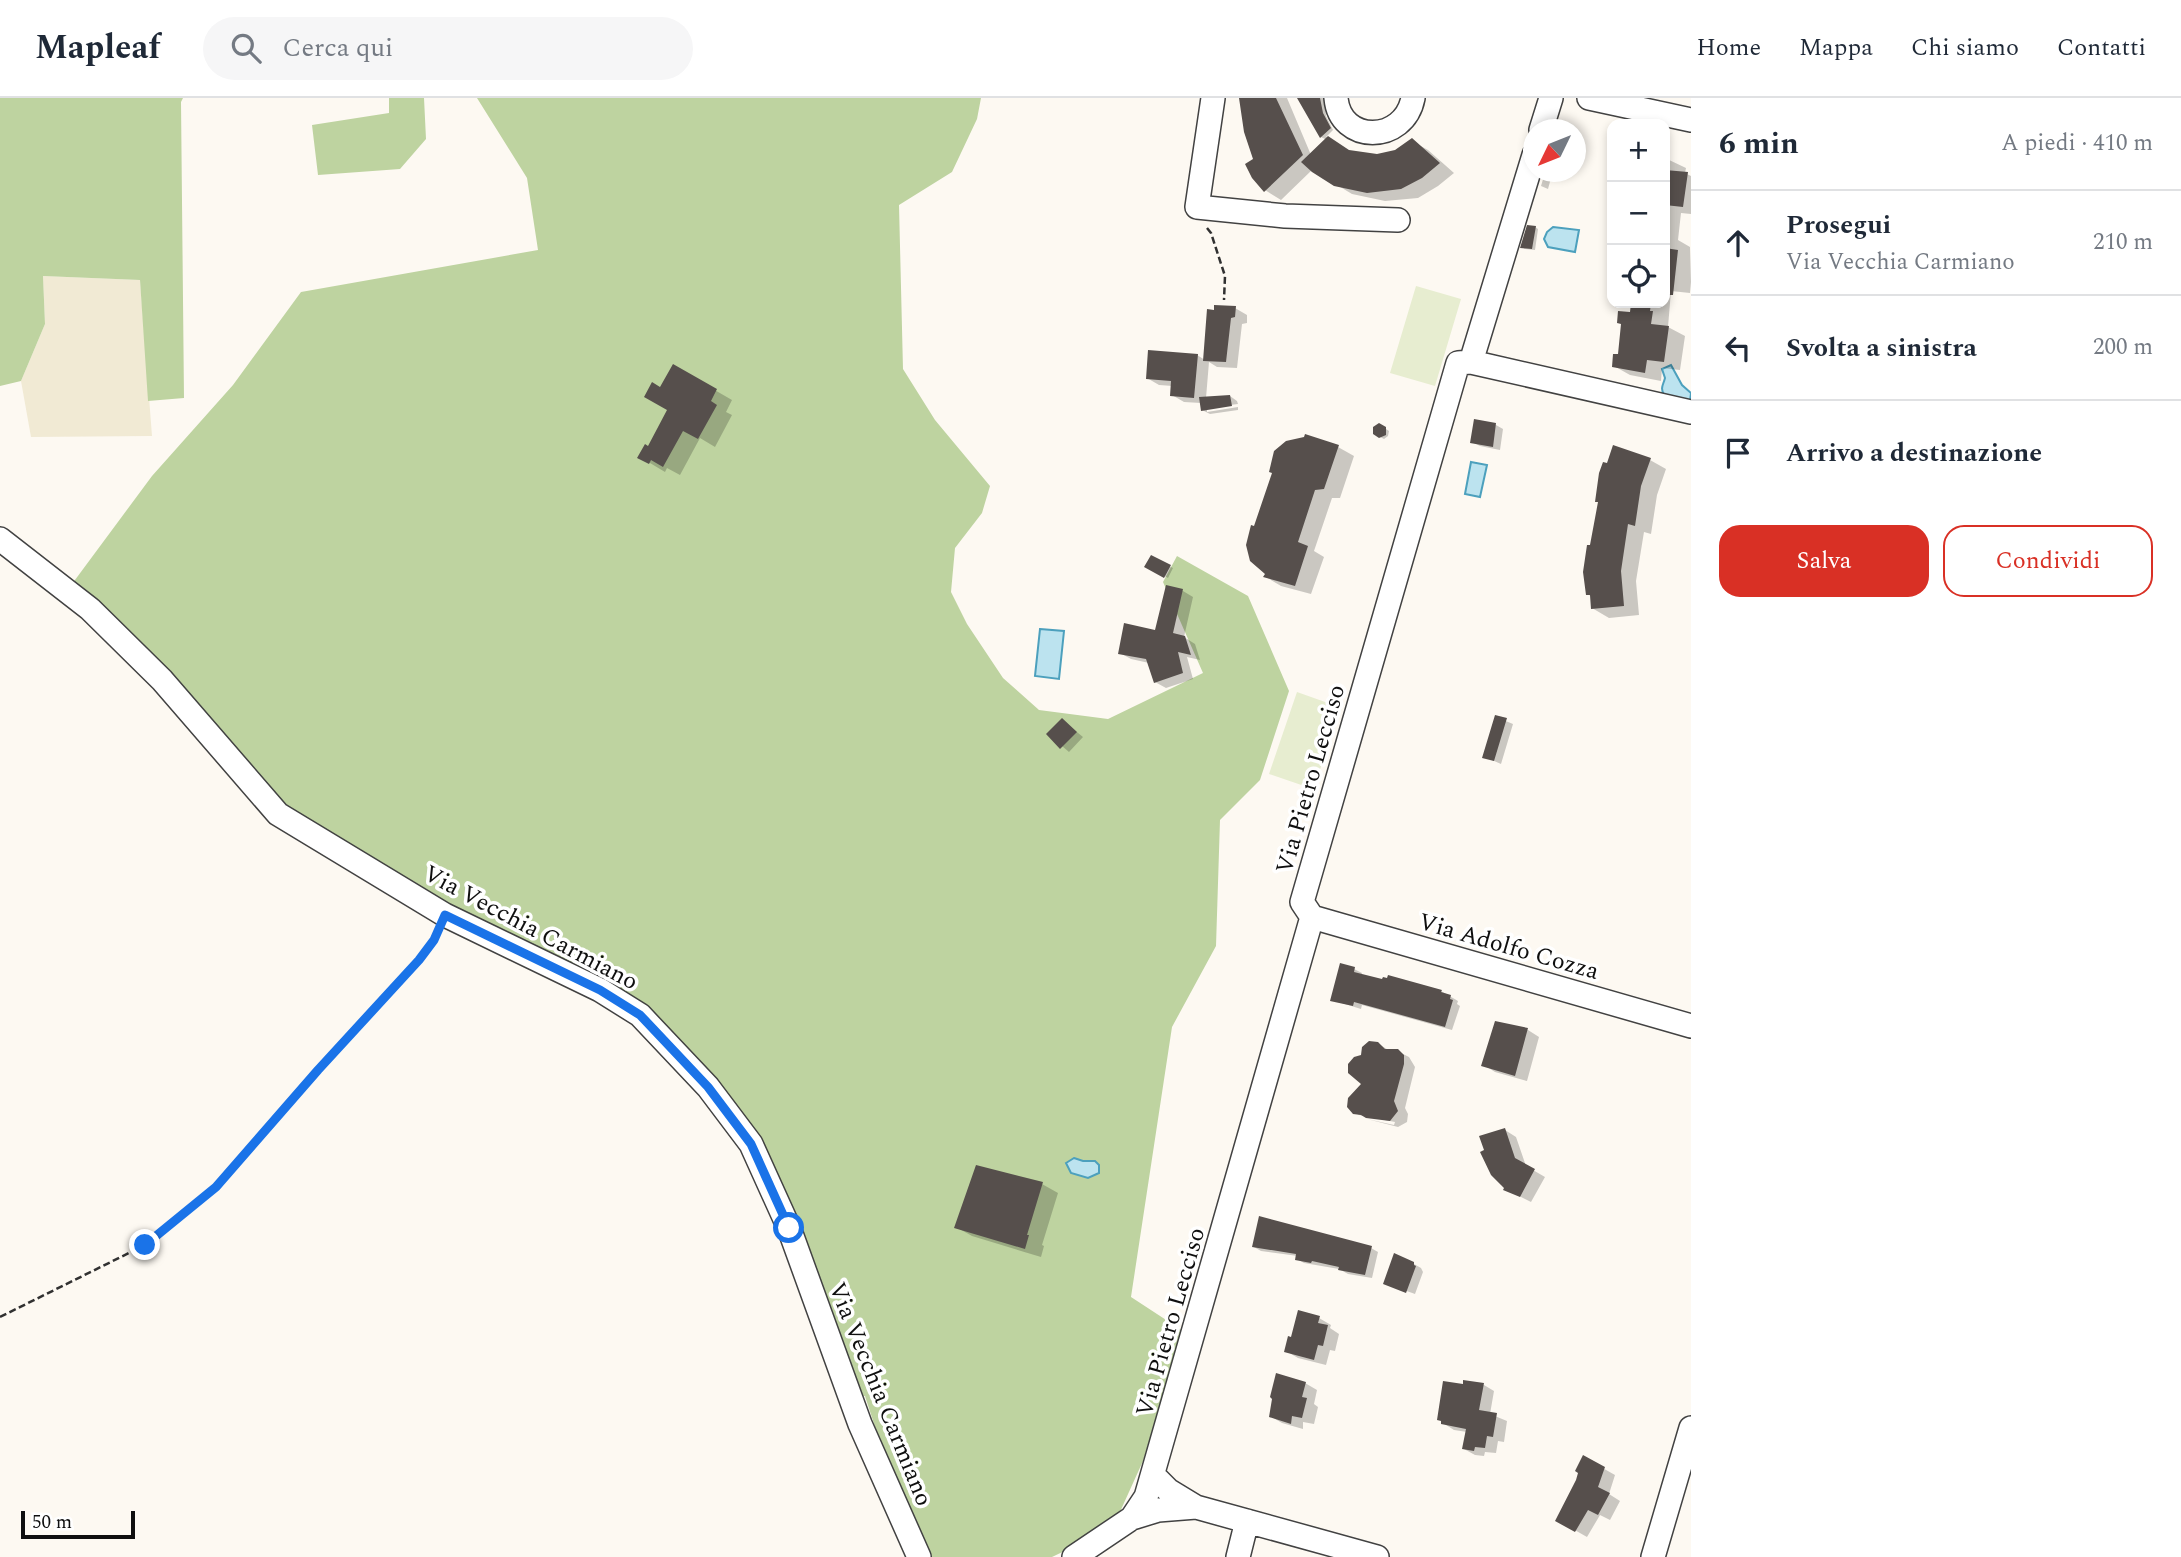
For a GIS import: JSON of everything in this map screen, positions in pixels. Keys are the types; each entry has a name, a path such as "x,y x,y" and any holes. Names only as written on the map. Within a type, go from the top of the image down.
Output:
{"street":[{"path":"1213,98 1197,207 1285,216 1398,220"},
{"path":"1336,98 1342,115 1350,125 1373,133 1396,127 1405,119 1413,98"},
{"path":"1544,119 1551,98"},
{"path":"1589,98 1691,120"},
{"name":"Via Pietro Lecciso","path":"1074,1557 1132,1518 1146,1497 1154,1476 1312,917 1302,902 1305,889 1458,363 1471,362 1526,182"},
{"path":"1471,362 1691,412"},
{"name":"Via Vecchia Carmiano","path":"0,538 90,609 162,680 278,814 445,915 600,990 640,1015 708,1087 751,1144 789,1228 860,1424 919,1557"},
{"name":"Via Adolfo Cozza","path":"1312,917 1691,1026"},
{"path":"1653,1557 1691,1428"},
{"path":"1154,1476 1168,1490 1196,1507 1377,1557"},
{"path":"1132,1518 1158,1510 1196,1507"},
{"path":"1238,1557 1247,1521"}],"path":[{"path":"1202,221 1211,233 1225,276 1224,300"},
{"path":"0,1317 145,1245 216,1187 419,960 434,940 445,915"}],"shaded area":[{"path":"43,276 140,280 152,436 31,437 21,381 45,324"}],"green space":[{"path":"0,98 183,98 184,398 148,401 140,280 43,276 45,324 21,381 0,386"},
{"path":"389,98 424,98 426,139 400,169 318,175 312,125 389,113"},
{"path":"477,98 981,98 977,119 952,172 899,205 903,369 935,420 990,486 982,513 955,548 951,592 967,624 1003,678 1039,710 1108,719 1203,673 1163,582 1177,556 1248,596 1289,691 1260,780 1220,820 1216,946 1172,1027 1131,1297 1183,1331 1143,1461 1119,1514 1098,1535 1052,1557 923,1557 873,1441 877,1433 865,1396 853,1395 730,1104 573,973 281,811 72,584 152,476 233,385 301,292 538,250 527,178"},
{"path":"1416,286 1461,299 1435,386 1390,373"},
{"path":"1297,692 1342,708 1313,789 1269,774"}],"water":[{"path":"1553,227 1579,230 1575,252 1548,247 1544,239"},
{"path":"1671,365 1682,385 1691,393 1690,401 1664,395 1662,388 1665,378 1662,369"},
{"path":"1471,462 1487,465 1480,497 1465,494"},
{"path":"1040,629 1064,631 1059,679 1035,676"},
{"path":"1074,1158 1095,1161 1099,1165 1099,1173 1088,1178 1071,1173 1066,1163"}],"building":[{"path":"1239,98 1276,98 1303,155 1264,192 1245,164 1253,159 1244,132"},
{"path":"1297,98 1320,98 1323,113 1331,128 1320,138"},
{"path":"1328,136 1349,150 1377,154 1395,150 1412,138 1440,163 1422,178 1401,189 1367,193 1334,186 1301,162"},
{"path":"1670,170 1688,172 1683,207 1670,206"},
{"path":"1527,225 1536,226 1532,249 1520,248"},
{"path":"1670,249 1678,250 1673,295 1670,295"},
{"path":"1214,305 1236,306 1235,317 1231,318 1226,362 1203,361 1207,309 1214,310"},
{"path":"1630,308 1650,308 1650,311 1653,311 1651,324 1669,326 1664,362 1647,360 1645,373 1612,367 1613,354 1618,354 1621,324 1617,323 1618,311 1630,312"},
{"path":"1148,350 1198,354 1194,398 1170,396 1171,381 1146,379"},
{"path":"673,364 717,389 711,401 717,405 698,439 683,431 663,467 651,460 649,464 637,458 645,444 648,446 667,410 644,397 652,382 660,387"},
{"path":"1230,395 1232,406 1201,411 1199,397"},
{"path":"1474,419 1496,423 1493,447 1470,443"},
{"path":"1379,423 1386,427 1386,435 1379,438 1373,434 1373,427"},
{"path":"1305,434 1339,445 1324,489 1315,490 1298,542 1308,546 1295,586 1263,577 1265,574 1250,561 1246,545 1272,473 1269,472 1274,451 1286,441 1304,437"},
{"path":"1613,445 1651,458 1641,486 1635,526 1628,524 1621,571 1624,606 1591,609 1583,572 1598,502 1595,502 1599,473 1603,462 1607,463"},
{"path":"1151,555 1171,565 1164,578 1144,567"},
{"path":"1166,585 1183,589 1173,633 1185,636 1191,655 1178,652 1183,673 1154,683 1146,659 1118,654 1124,623 1155,630"},
{"path":"1495,715 1507,718 1494,761 1482,758"},
{"path":"1062,718 1077,732 1060,749 1046,734"},
{"path":"1340,963 1355,967 1354,972 1382,979 1388,975 1451,995 1450,999 1453,1000 1445,1027 1354,1002 1353,1006 1330,1001"},
{"path":"1495,1021 1528,1028 1515,1076 1481,1066"},
{"path":"1369,1041 1378,1042 1385,1049 1398,1049 1404,1055 1394,1101 1398,1111 1390,1121 1353,1114 1347,1107 1348,1098 1361,1084 1348,1073 1348,1064 1354,1057 1361,1055 1362,1047"},
{"path":"1505,1128 1515,1158 1535,1169 1520,1197 1503,1190 1491,1175 1480,1152 1484,1150 1479,1136"},
{"path":"976,1165 1043,1182 1025,1249 954,1228"},
{"path":"1259,1216 1372,1246 1365,1275 1312,1261 1295,1260 1296,1254 1252,1247"},
{"path":"1394,1253 1414,1262 1416,1266 1406,1293 1383,1284"},
{"path":"1298,1310 1320,1316 1318,1323 1328,1325 1323,1346 1318,1345 1314,1360 1284,1352"},
{"path":"1276,1373 1306,1382 1302,1397 1307,1398 1302,1418 1292,1416 1291,1424 1269,1417 1270,1397"},
{"path":"1463,1380 1484,1383 1479,1410 1497,1413 1493,1437 1487,1436 1485,1448 1475,1447 1474,1451 1462,1449 1466,1429 1441,1424 1441,1421 1437,1420 1443,1381 1463,1384"},
{"path":"1583,1455 1605,1467 1598,1487 1610,1493 1598,1515 1588,1510 1575,1532 1555,1521 1576,1480 1578,1473 1575,1471"}],"route":[{"path":"145,1245 216,1187 419,960 434,940 445,915 600,990 640,1015 708,1087 751,1144 789,1228"}]}
